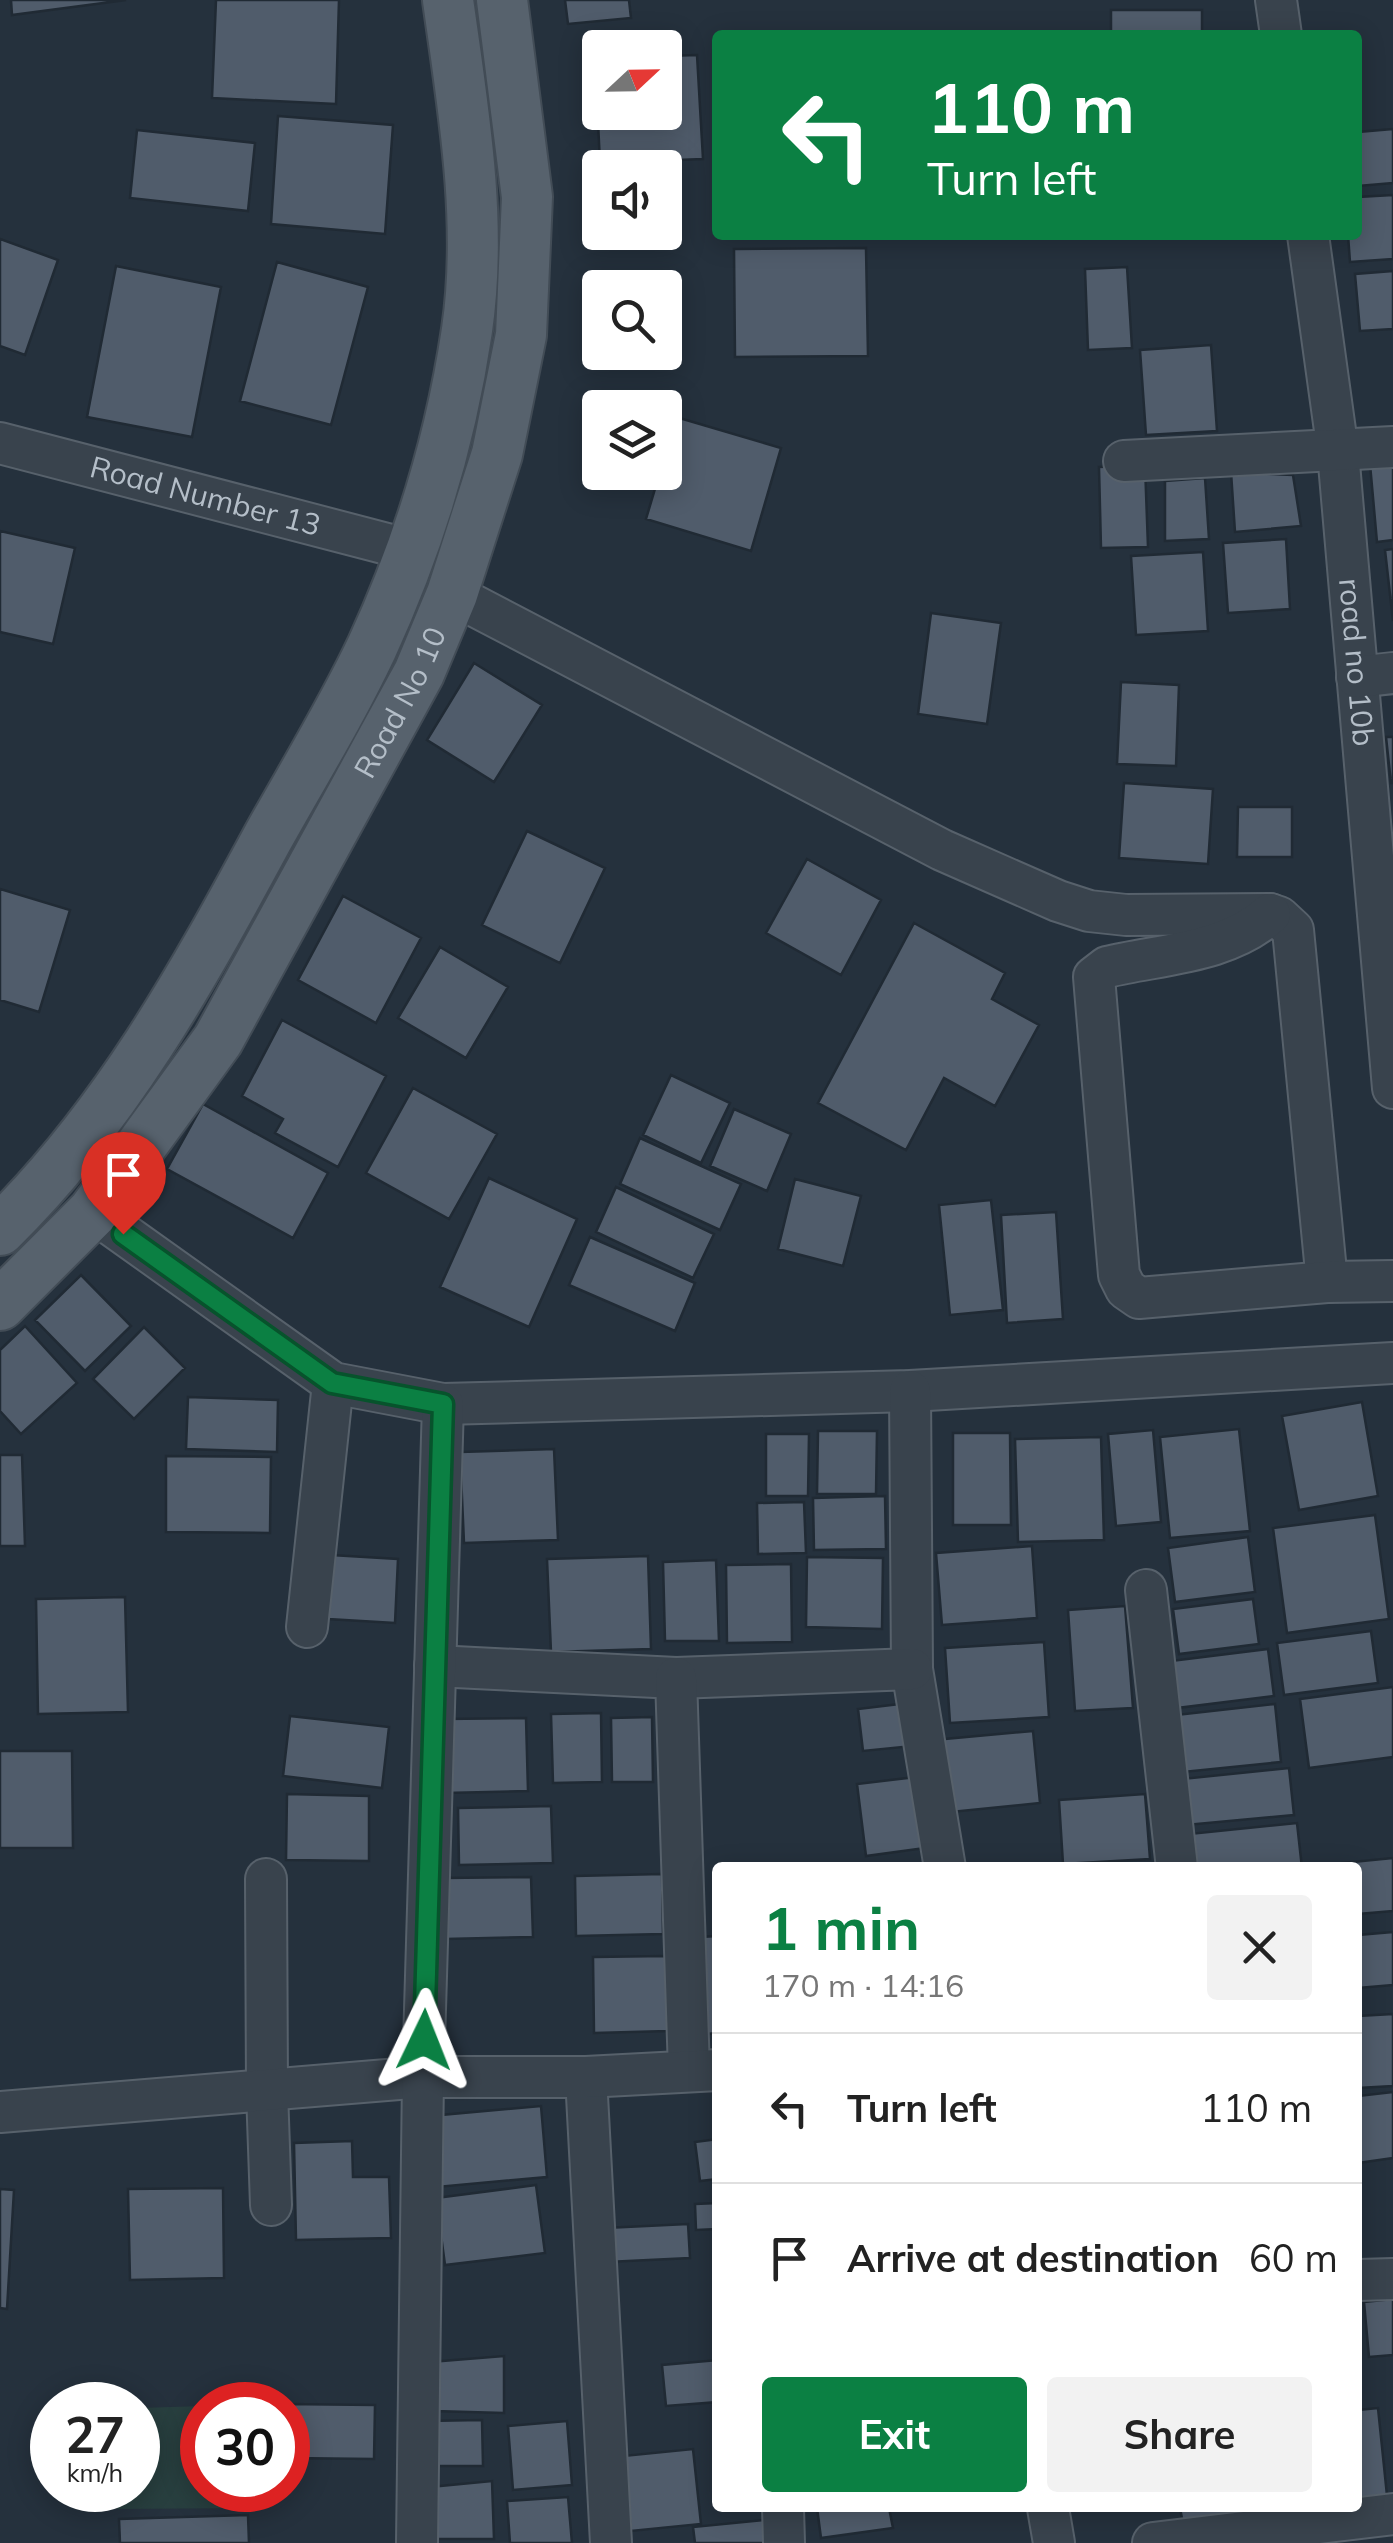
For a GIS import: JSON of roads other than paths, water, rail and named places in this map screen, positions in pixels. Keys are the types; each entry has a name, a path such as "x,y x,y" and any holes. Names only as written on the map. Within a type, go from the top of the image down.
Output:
{"main road":[{"name":"Road No 10","path":"0,1230 53,1177 172,1011 371,649 410,550 444,442 468,328 473,198 448,0"},
{"name":"Road No 10","path":"0,1305 93,1212 218,1040 419,673 452,594 497,454 521,335 527,197 502,0"}],"street":[{"path":"1276,0 1280,30"},
{"name":"road no 10b","path":"1309,240 1375,675 1393,1088"},
{"name":"Road Number 13","path":"0,443 410,550"},
{"path":"1124,461 1393,446"},
{"path":"452,594 942,850 1058,902 1126,916 1279,917 1293,930 1327,1282"},
{"path":"1270,914 1250,932 1231,941 1106,967 1094,977 1120,1275 1126,1288 1139,1298 1327,1282 1393,1281"},
{"path":"93,1212 332,1383 443,1404 910,1391 1393,1363"},
{"path":"307,1627 332,1383"},
{"path":"910,1391 912,1669 944,1862"},
{"path":"417,2543 423,2077 443,1404"},
{"path":"1146,1590 1176,1862"},
{"path":"435,1666 676,1678 912,1669"},
{"path":"0,2112 423,2077 586,2077 703,2070 676,1678"},
{"path":"266,1879 266,2090 271,2205"},
{"path":"586,2077 611,2543"},
{"path":"1362,2280 1393,2278"},
{"path":"783,2512 784,2543"},
{"path":"1049,2512 1054,2543"},
{"path":"1153,2543 1393,2514"}]}
